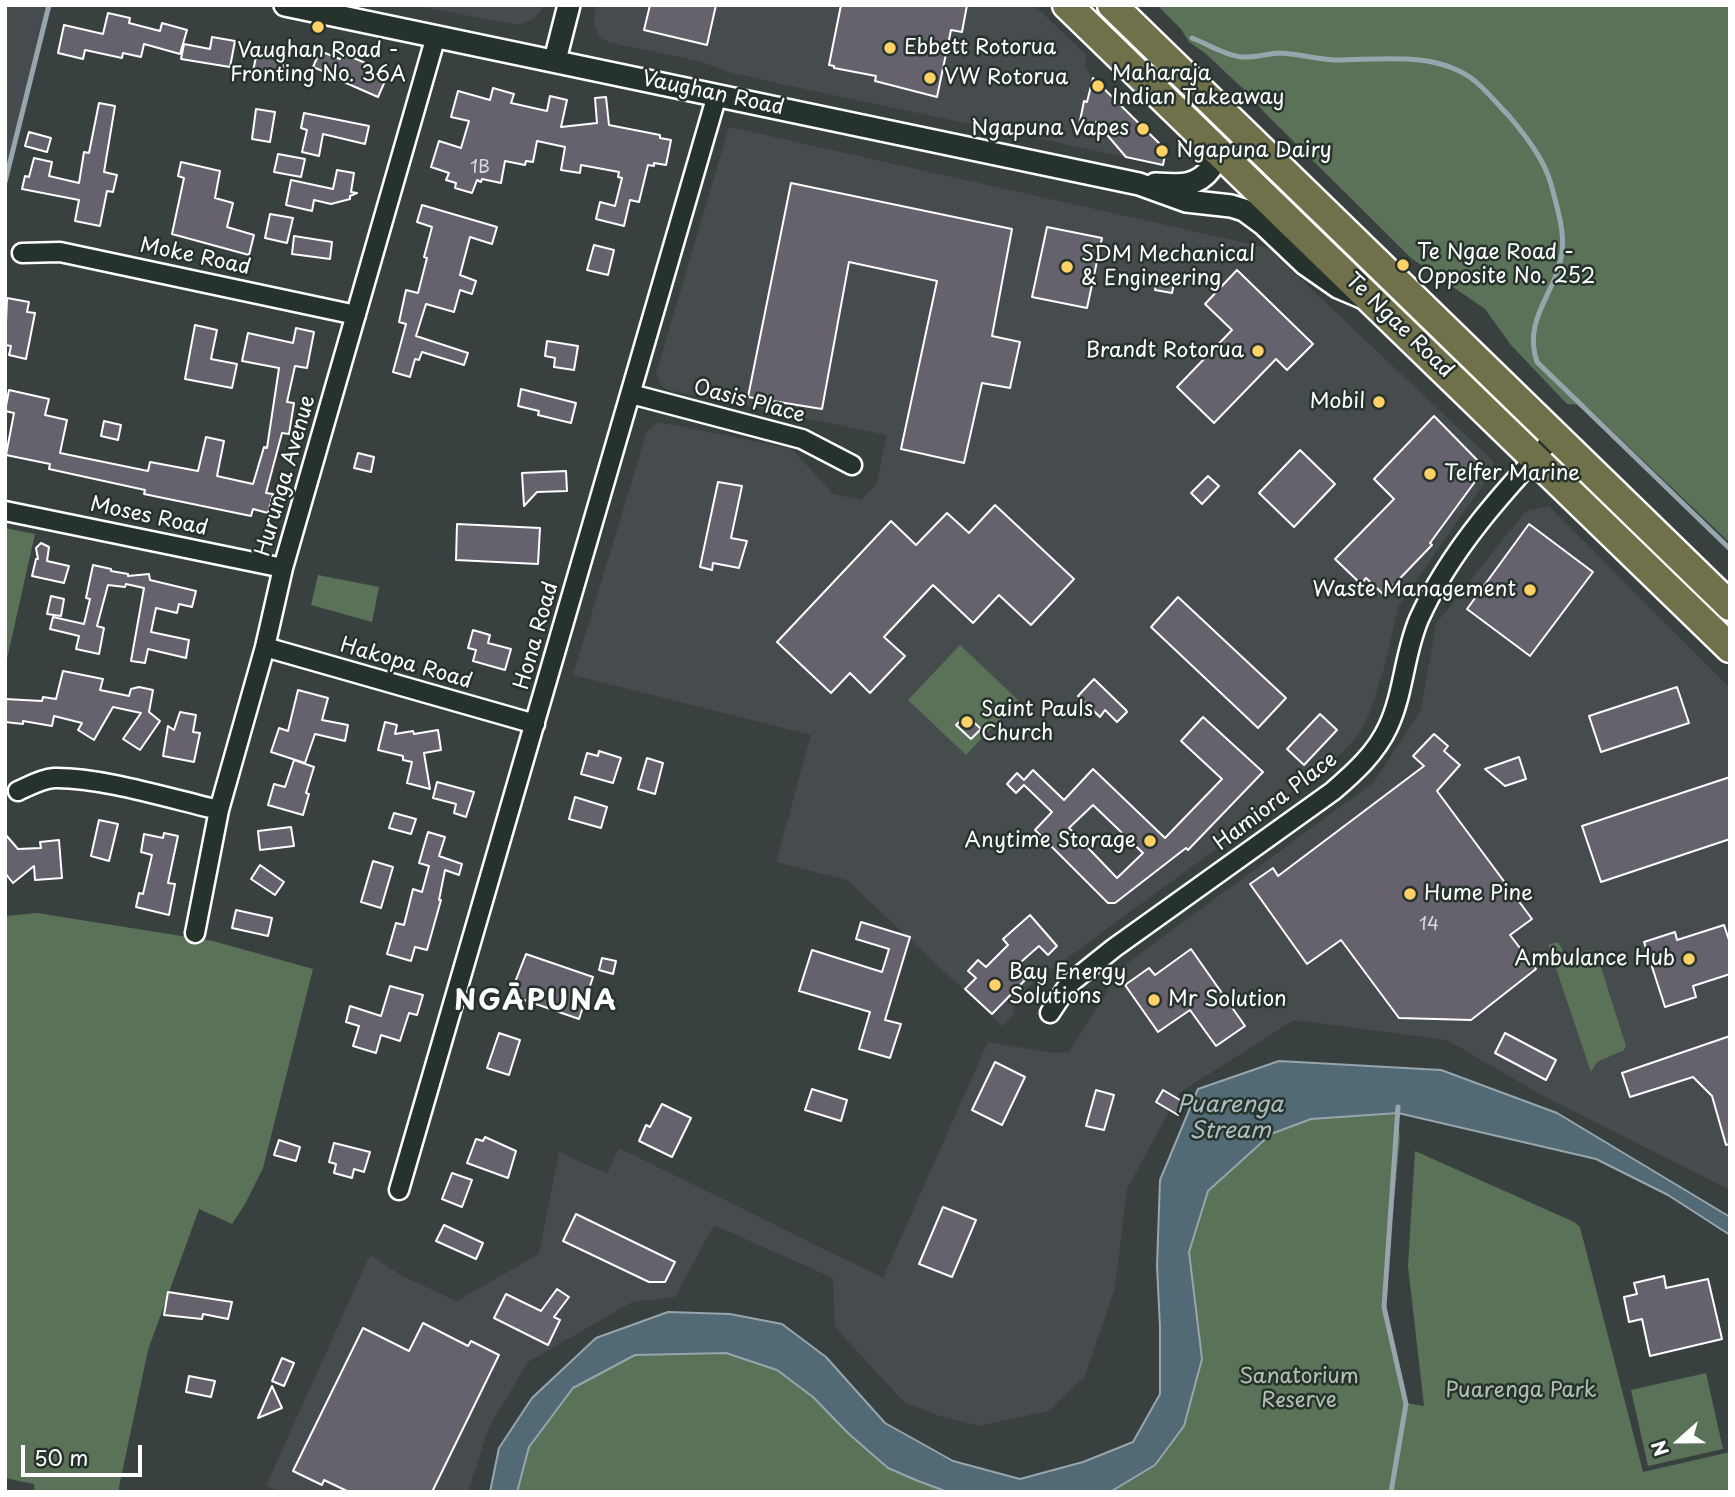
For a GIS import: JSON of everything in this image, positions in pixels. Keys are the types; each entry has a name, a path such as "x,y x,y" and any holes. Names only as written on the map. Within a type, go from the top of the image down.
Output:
{"highway":[{"name":"Te Ngae Road","path":"1068,5 1730,648"},
{"name":"Te Ngae Road","path":"1112,5 1730,606"}],"street":[{"name":"Vaughan Road","path":"285,5 1139,184 1186,201 1231,206 1263,224 1305,264 1338,287 1374,302"},
{"path":"555,60 569,5"},
{"name":"Hurunga Avenue","path":"195,933 219,810 265,647 283,568 436,36"},
{"name":"Hona Road","path":"399,1190 717,95"},
{"name":"Vaughan Road","path":"1139,184 1185,185 1201,179 1211,168 1211,144"},
{"name":"Moke Road","path":"22,253 61,252 356,315"},
{"name":"Oasis Place","path":"631,394 802,439 852,465"},
{"name":"Hamiora Place","path":"1050,1013 1069,984 1114,948 1334,791 1359,768 1378,745 1389,724 1406,656 1419,620 1437,586 1459,550 1555,436"},
{"name":"Moses Road","path":"5,511 283,568"},
{"name":"Hakopa Road","path":"265,647 535,724"},
{"path":"18,791 52,778 100,783 219,810"}],"shaded area":[{"path":"5,5 52,5 5,192"},
{"path":"411,5 545,5 533,19 519,25"},
{"path":"596,5 1034,5 1086,55 1085,67 1093,78 1166,150 1163,165 786,85 729,72 699,61 606,41 599,35 594,24"},
{"path":"729,127 1268,248 1494,462 1489,476 1399,605 1384,668 1370,712 1359,734 1314,777 1029,986 1014,1007 1013,1015 1002,1026 847,880 776,862 811,735 573,675 647,431 657,423 792,449 833,494 861,500 876,485 887,435 668,390 661,385 656,374"},
{"path":"1549,506 1730,688 1730,1190 1545,1097 1447,1040 1294,1020 1179,1093 1127,1189 1115,1287 1085,1376 1049,1411 978,1426 937,1415 904,1402 835,1327 833,1278 714,1225 675,1297 632,1302 528,1362 489,1427 468,1492 282,1492 266,1486 370,1255 402,1276 457,1301 539,1254 559,1152 607,1174 619,1148 883,1278 988,1042 1054,1053 1069,1052 1105,995 1115,972 1374,782 1421,710 1436,624 1526,511"}],"green space":[{"path":"1157,5 1730,5 1730,543 1585,405 1567,404 1511,345 1485,309 1411,258 1254,99 1205,53 1189,42 1181,29"},
{"path":"5,528 35,534 7,659 5,659"},
{"path":"318,575 379,587 372,622 311,605"},
{"path":"960,645 1018,700 966,755 908,700"},
{"path":"37,913 213,941 313,969 263,1168 232,1224 199,1209 148,1350 118,1492 35,1492 34,1484 5,1478 5,916"},
{"path":"1558,942 1566,956 1591,950 1598,958 1626,1046 1624,1050 1597,1062 1591,1072 1548,945"},
{"path":"1397,1113 1400,1138 1384,1307 1406,1403 1424,1406 1408,1266 1415,1151 1580,1227 1643,1472 1730,1452 1730,1492 1110,1492 1155,1465 1202,1359 1189,1252 1208,1190 1271,1134 1311,1119"},
{"path":"726,1353 776,1370 813,1397 849,1434 888,1468 948,1492 517,1492 529,1447 573,1388 635,1355"},
{"path":"1706,1373 1723,1449 1648,1466 1631,1390"}],"water":[{"name":"Puarenga Stream","path":"1279,1061 1441,1070 1557,1113 1730,1217 1730,1235 1668,1195 1596,1159 1398,1113 1311,1119 1271,1134 1208,1191 1189,1252 1202,1359 1184,1426 1155,1465 1110,1492 948,1492 888,1468 849,1434 813,1397 777,1370 726,1353 635,1355 573,1388 529,1447 517,1492 490,1492 499,1448 532,1398 596,1338 668,1312 730,1314 782,1324 826,1357 885,1423 953,1461 1020,1479 1083,1462 1133,1442 1160,1394 1157,1266 1160,1180 1198,1089"}],"building":[{"path":"650,5 716,5 707,45 644,30"},
{"name":"Ebbett Rotorua","path":"841,5 967,5 962,32 951,30 937,97 875,81 876,76 829,65"},
{"path":"108,13 130,18 129,23 160,31 162,23 187,30 180,54 144,44 141,57 123,53 122,58 85,50 83,59 58,53 64,25 103,34"},
{"path":"212,37 235,41 230,67 181,59 184,44 210,49"},
{"path":"258,46 286,52 282,74 253,72"},
{"path":"320,51 340,59 347,55 370,65 367,73 385,81 378,97 337,79 336,82 323,77 325,72 313,67"},
{"path":"1093,78 1166,150 1163,165 1126,157 1096,122 1095,130 1079,126 1084,101 1087,102"},
{"path":"493,88 514,94 511,103 547,111 550,96 567,100 561,127 597,123 595,98 606,97 609,125 660,135 660,138 671,140 666,165 648,165 639,202 630,200 624,226 596,219 600,202 615,206 622,178 618,177 619,172 581,165 580,173 561,170 565,147 537,141 533,162 526,161 525,165 505,161 501,183 477,180 472,193 455,188 456,183 446,180 449,173 431,167 439,141 461,148 469,121 451,117 458,91 490,100"},
{"path":"99,103 115,106 104,172 117,175 113,192 107,191 100,226 75,221 79,200 22,189 25,176 29,177 34,158 52,162 49,176 79,183 84,152 89,153"},
{"path":"256,109 275,112 270,142 252,139"},
{"path":"304,113 369,126 365,144 323,134 319,156 302,152 307,130 301,128"},
{"path":"29,132 51,138 47,152 25,146"},
{"path":"278,154 305,159 301,177 274,172"},
{"path":"181,162 220,171 215,198 233,203 227,227 254,235 249,255 172,234 184,178 178,176"},
{"path":"337,170 354,173 351,192 357,193 350,196 350,199 331,204 314,200 312,211 286,205 291,180 333,189"},
{"path":"791,183 1012,229 992,336 1020,342 1010,388 982,383 964,463 901,449 937,281 849,262 822,409 748,397"},
{"path":"422,205 497,227 492,244 470,237 460,275 476,281 472,294 460,290 454,312 426,304 416,336 468,353 464,365 422,352 419,360 415,359 410,377 393,372 406,324 399,322 406,290 418,293 427,258 424,257 432,227 417,222"},
{"path":"270,214 293,218 287,243 265,238"},
{"name":"SDM Mechanical & Engineering","path":"1047,227 1102,238 1087,308 1032,297"},
{"path":"294,236 332,242 330,259 292,254"},
{"path":"594,245 614,250 608,275 587,270"},
{"name":"Brandt Rotorua","path":"1237,270 1313,344 1287,370 1276,359 1214,423 1177,387 1232,330 1205,304"},
{"path":"1158,275 1175,278 1172,293 1155,290"},
{"path":"7,298 29,302 27,312 35,313 26,359 9,355 11,346 5,345"},
{"path":"195,325 217,330 211,359 237,364 232,388 185,379"},
{"path":"296,328 314,332 307,368 295,366 287,402 294,403 289,434 282,433 266,493 273,494 268,513 253,509 251,516 144,494 145,490 49,469 50,464 6,455 14,413 5,411 9,390 49,399 45,415 67,420 60,453 148,471 150,462 198,471 206,437 224,441 217,476 253,484 264,447 267,448 279,368 242,361 248,333 293,343"},
{"path":"547,341 578,346 574,370 554,367 555,358 545,356"},
{"path":"521,389 576,403 571,423 538,415 539,411 518,406"},
{"path":"1434,416 1485,468 1430,543 1432,545 1384,595 1366,578 1361,584 1335,559 1394,499 1374,479"},
{"path":"104,421 121,425 118,440 101,436"},
{"path":"1300,450 1335,484 1294,527 1259,493"},
{"path":"358,453 374,457 371,472 354,468"},
{"path":"566,471 567,491 537,492 524,506 522,473"},
{"path":"1208,476 1219,486 1202,504 1191,493"},
{"path":"718,482 742,486 731,538 747,541 739,568 713,563 712,570 700,567"},
{"path":"995,505 1074,579 1031,625 999,595 973,623 933,585 884,637 905,656 870,693 850,673 831,693 777,642 891,521 916,545 947,513 969,533"},
{"path":"457,524 540,528 538,564 456,560"},
{"name":"Waste Management","path":"1529,524 1593,572 1530,656 1467,609"},
{"path":"41,543 49,547 47,561 69,566 64,583 32,576 38,559 36,548"},
{"path":"93,565 128,576 149,574 150,580 196,591 192,607 179,604 177,613 156,608 151,632 189,640 186,658 148,649 145,663 131,661 144,588 126,584 125,587 108,585 97,626 104,628 99,654 76,649 79,636 50,629 53,617 84,624 90,599 86,598"},
{"path":"51,596 64,599 61,616 47,614"},
{"path":"1178,597 1286,698 1258,728 1151,627"},
{"path":"473,630 490,635 488,643 511,649 505,670 473,661 476,650 468,648"},
{"path":"63,671 103,679 100,690 129,696 131,689 139,687 153,690 149,712 160,721 140,750 123,739 141,713 113,707 94,740 78,730 82,723 54,716 52,726 23,721 23,724 5,722 5,699 56,699"},
{"path":"1094,679 1126,710 1117,722 1105,710 1100,717 1078,696"},
{"path":"1677,687 1689,723 1601,752 1589,716"},
{"path":"298,690 328,698 322,720 348,725 345,741 315,734 305,763 271,752 279,728 288,731"},
{"path":"180,712 196,715 193,732 200,733 194,762 163,756 168,726 174,730"},
{"path":"1320,714 1337,730 1304,765 1287,749"},
{"name":"Saint Pauls Church","path":"966,715 981,729 971,739 956,725"},
{"path":"1203,717 1263,772 1188,850 1186,848 1115,903 1108,903 1035,830 1052,812 1024,785 1016,793 1007,784 1017,773 1024,780 1033,770 1064,800 1093,769 1165,838 1222,779 1181,741","holes":["1093,805 1143,853 1117,878 1069,828"]},
{"path":"385,722 397,725 395,734 438,730 441,750 424,753 430,789 407,783 412,762 403,760 403,756 378,750"},
{"name":"Hume Pine","path":"1434,734 1448,746 1444,751 1460,765 1437,791 1532,919 1510,935 1536,969 1471,1020 1399,1018 1341,940 1307,964 1250,884 1273,868 1278,876 1424,766 1413,756"},
{"path":"599,751 621,758 613,783 581,774 587,753 598,756"},
{"path":"1519,757 1526,779 1505,786 1485,769"},
{"path":"647,758 663,763 655,794 638,789"},
{"path":"294,760 314,767 303,815 268,805 274,784 285,787"},
{"path":"1730,777 1730,839 1601,882 1582,826"},
{"path":"437,782 474,792 466,817 454,813 456,804 433,798"},
{"path":"575,797 607,807 601,828 569,819"},
{"path":"394,813 416,819 411,834 389,828"},
{"path":"99,820 118,824 109,861 91,856"},
{"path":"291,827 294,846 260,850 258,831"},
{"path":"428,832 445,837 439,856 462,864 459,875 445,870 441,900 427,950 415,947 411,961 387,954 396,923 404,925 413,889 422,892 429,866 419,863"},
{"path":"164,833 178,836 168,883 175,884 169,915 136,907 139,893 143,894 152,855 141,852 144,834 163,838"},
{"path":"5,834 18,849 41,848 40,842 59,840 62,878 35,880 34,866 13,883 5,873"},
{"path":"373,861 393,867 381,908 361,902"},
{"path":"260,865 284,882 275,895 251,879"},
{"path":"236,910 272,918 268,936 232,928"},
{"path":"1030,915 1057,946 1048,955 1039,946 1013,969 1025,980 992,1014 965,989 976,978 968,971 978,960 986,967 1008,945 1003,939"},
{"path":"861,922 910,937 885,1020 901,1024 890,1058 859,1049 870,1012 799,991 812,950 882,972 889,949 856,939"},
{"name":"Ambulance Hub","path":"1724,925 1730,943 1730,974 1693,986 1696,997 1665,1007 1644,942 1675,932 1677,940"},
{"path":"1191,949 1245,1026 1216,1046 1190,1010 1158,1032 1125,985 1149,968 1155,975"},
{"path":"526,954 593,977 579,1019 510,995"},
{"path":"602,958 616,961 613,974 599,970"},
{"path":"390,986 423,995 417,1015 409,1013 400,1041 381,1035 376,1053 353,1046 359,1026 346,1022 350,1006 381,1016"},
{"path":"499,1033 520,1040 509,1075 487,1068"},
{"path":"1505,1033 1556,1060 1546,1080 1495,1053"},
{"path":"1730,1036 1730,1144 1726,1145 1712,1096 1693,1077 1630,1097 1622,1073"},
{"path":"995,1062 1025,1077 1002,1125 972,1110"},
{"path":"812,1089 847,1100 841,1121 805,1110"},
{"path":"1096,1090 1114,1095 1104,1130 1086,1126"},
{"path":"1163,1090 1185,1103 1178,1115 1156,1102"},
{"path":"662,1104 691,1118 672,1157 639,1141 646,1125 650,1127"},
{"path":"485,1137 516,1151 508,1178 467,1163 476,1139 483,1141"},
{"path":"279,1140 300,1147 296,1161 274,1155"},
{"path":"334,1143 370,1152 364,1172 354,1169 352,1178 334,1173 336,1164 329,1162"},
{"path":"452,1173 472,1180 462,1207 442,1199"},
{"path":"943,1207 976,1220 952,1277 919,1264"},
{"path":"576,1214 675,1262 665,1282 649,1282 563,1241"},
{"path":"444,1225 483,1243 476,1259 436,1241"},
{"path":"1664,1276 1666,1288 1708,1279 1722,1339 1650,1356 1642,1319 1629,1322 1624,1297 1637,1294 1634,1283"},
{"path":"557,1289 569,1297 554,1317 560,1320 548,1345 494,1318 506,1294 541,1311"},
{"path":"168,1292 232,1302 228,1319 203,1314 202,1319 164,1315"},
{"path":"423,1323 468,1346 471,1341 499,1355 432,1492 349,1492 324,1480 322,1485 293,1471 363,1328 409,1351"},
{"path":"282,1358 294,1363 284,1386 272,1381"},
{"path":"189,1376 215,1381 211,1397 186,1392"},
{"path":"272,1386 282,1408 258,1418"}],"waterway":[{"path":"5,182 49,5"},
{"path":"1192,38 1222,52 1241,57 1278,53 1329,60 1423,60 1456,69 1481,86 1515,123 1539,157 1548,175 1560,217 1562,252 1559,267 1534,332 1537,362 1730,549"},
{"path":"1391,1492 1406,1404 1384,1307 1398,1107"}],"place":[{"name":"Vaughan Road - Fronting No. 36A","path":"318,27"},
{"name":"Ebbett Rotorua","path":"890,48"},
{"name":"VW Rotorua","path":"930,78"},
{"name":"Maharaja Indian Takeaway","path":"1098,86"},
{"name":"Ngapuna Vapes","path":"1143,129"},
{"name":"Ngapuna Dairy","path":"1162,151"},
{"name":"Te Ngae Road - Opposite No. 252","path":"1403,265"},
{"name":"SDM Mechanical & Engineering","path":"1067,267"},
{"name":"Brandt Rotorua","path":"1258,351"},
{"name":"Mobil","path":"1379,402"},
{"name":"Telfer Marine","path":"1430,474"},
{"name":"Waste Management","path":"1530,590"},
{"name":"Saint Pauls Church","path":"967,722"},
{"name":"Anytime Storage","path":"1150,841"},
{"name":"Hume Pine","path":"1410,894"},
{"name":"Ambulance Hub","path":"1689,959"},
{"name":"Bay Energy Solutions","path":"995,985"},
{"name":"Mr Solution","path":"1154,1000"}],"district":[{"name":"NGĀPUNA","path":"536,1002"}],"park label":[{"name":"Sanatorium Reserve","path":"1299,1389"},
{"name":"Puarenga Park","path":"1521,1391"}]}
